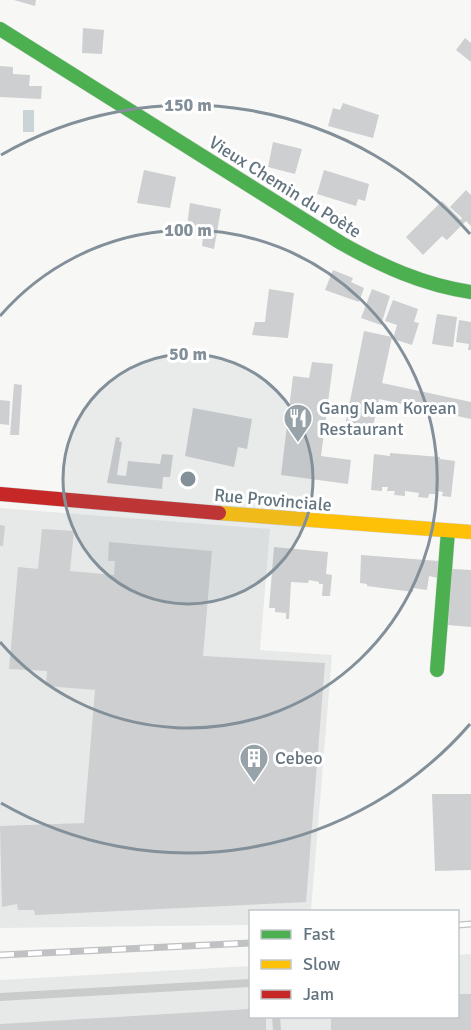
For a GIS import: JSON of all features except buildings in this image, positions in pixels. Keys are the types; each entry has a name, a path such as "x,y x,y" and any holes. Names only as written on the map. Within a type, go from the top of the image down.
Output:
{"street":[{"name":"Vieux Chemin du Poète","path":"0,29 322,233 400,274 437,287 471,292"},
{"name":"Rue Provinciale","path":"0,494 292,520 471,532"},
{"path":"437,670 448,531"}],"lane":[{"path":"0,997 249,983"}],"shaded area":[{"path":"23,110 34,110 34,132 23,132"},
{"path":"0,508 270,529 260,650 332,655 311,910 249,910 249,925 0,928"},
{"path":"471,954 471,1030 0,1030 0,980 249,966 249,1018 459,1018 459,955"}],"railway":[{"path":"459,925 471,924"},
{"path":"0,955 249,943"}],"traffic: fast":[{"path":"0,29 341,243 403,274 436,285 471,292"},
{"path":"437,670 448,531"}],"traffic: slow":[{"path":"219,513 471,532"}],"traffic: jam":[{"path":"0,494 219,513"}],"place":[{"name":"Gang Nam Korean Restaurant","path":"298,444"},
{"name":"Cebeo","path":"254,784"}]}
